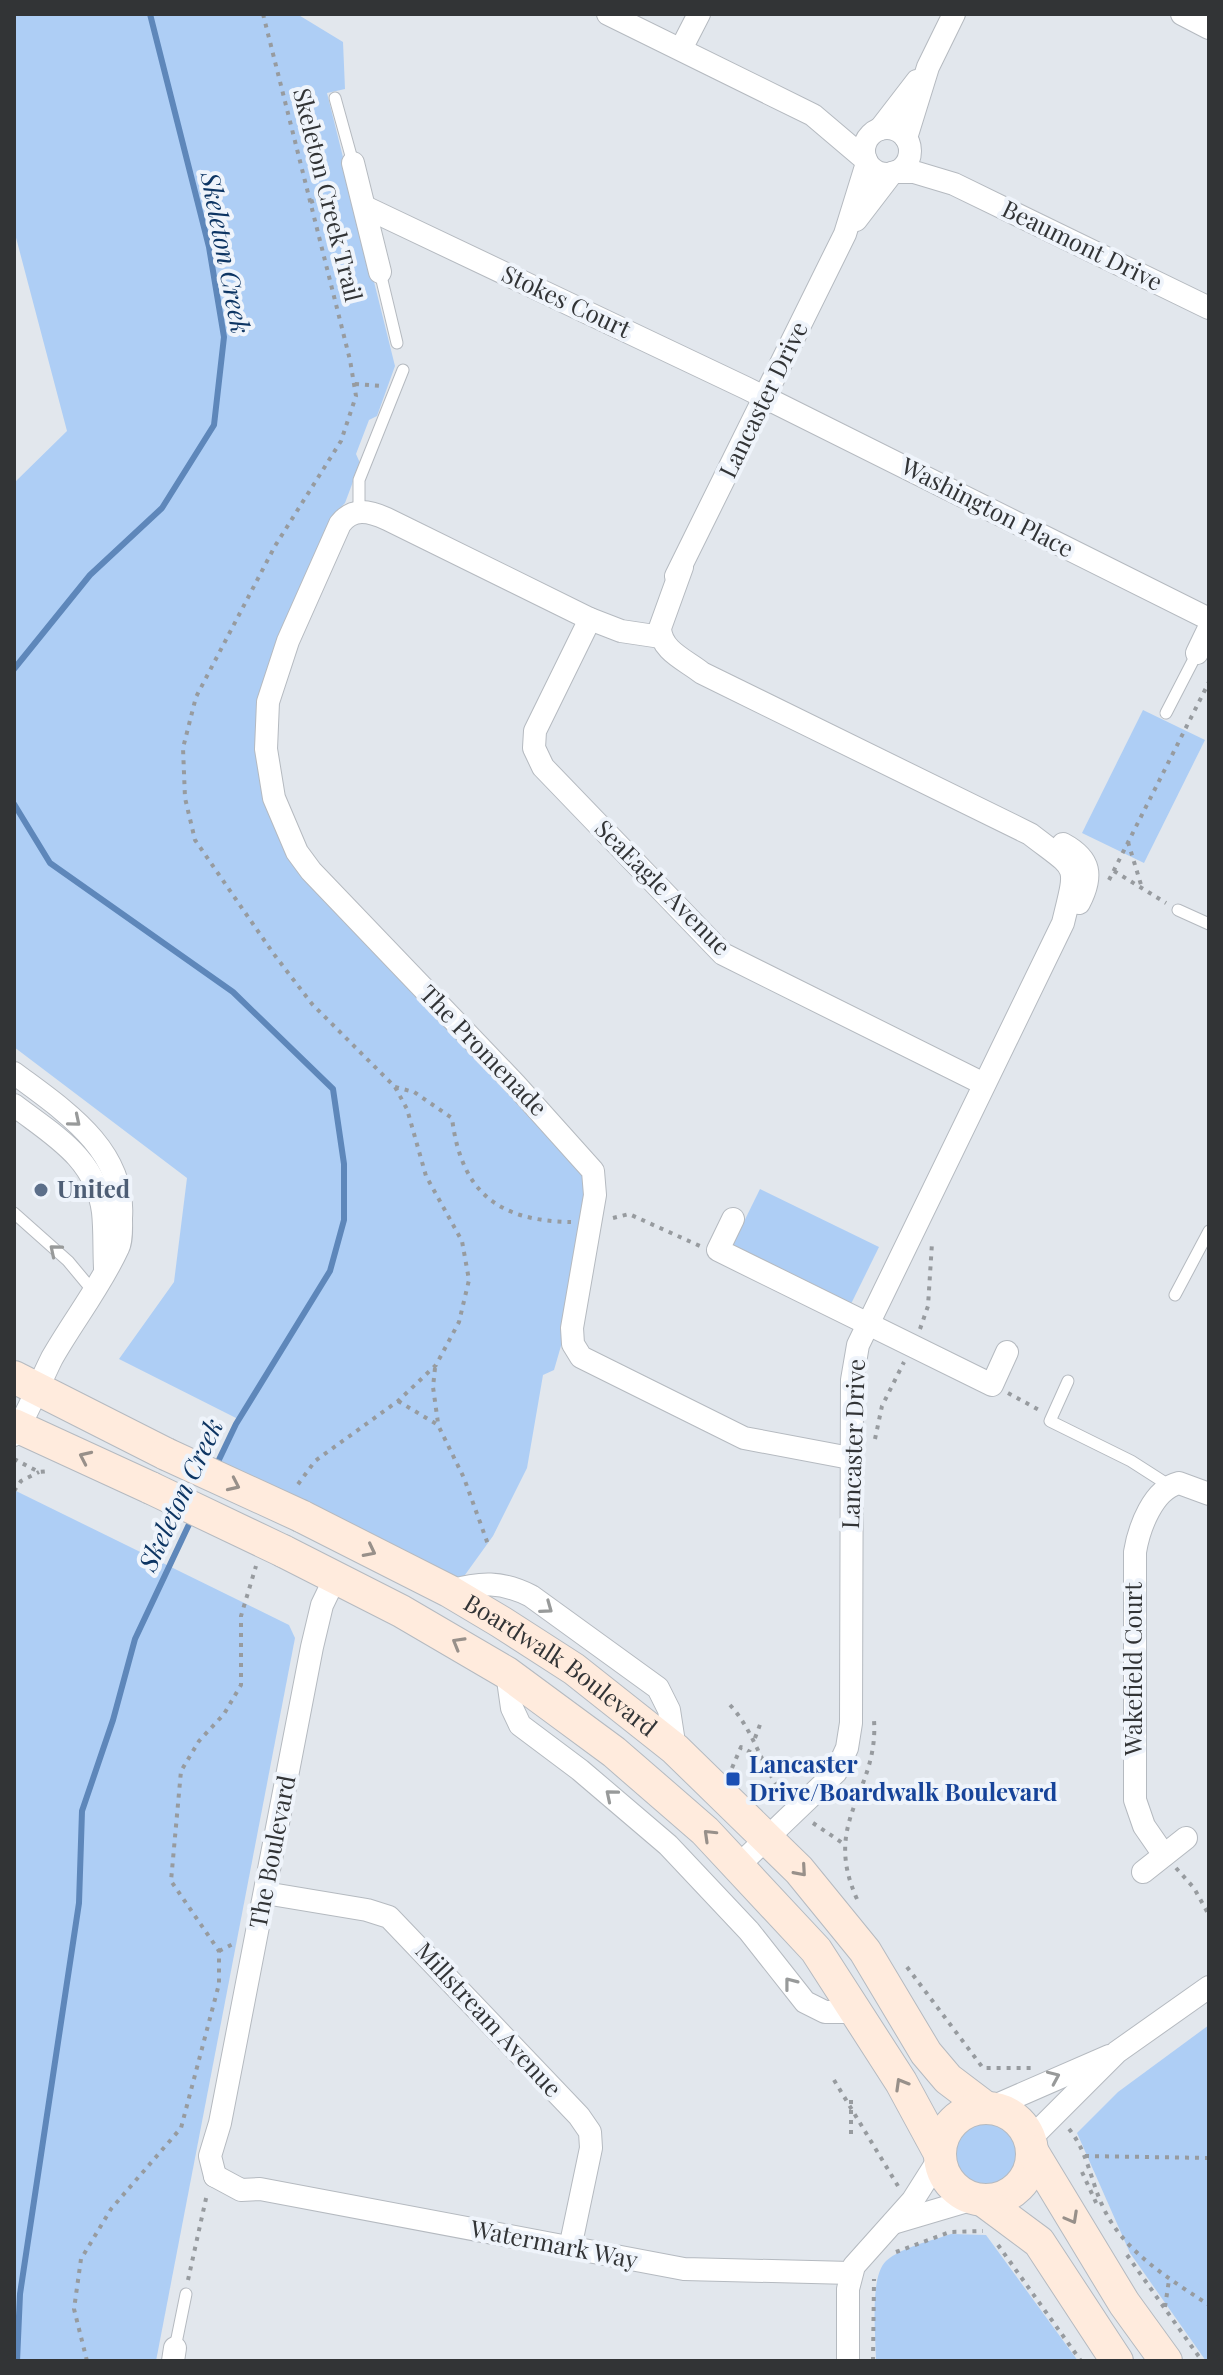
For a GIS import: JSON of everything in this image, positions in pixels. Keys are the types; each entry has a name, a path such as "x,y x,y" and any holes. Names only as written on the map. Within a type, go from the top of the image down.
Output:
{"main road":[{"name":"Boardwalk Boulevard","path":"26,1383 166,1454 295,1508 449,1591 574,1669 675,1749 769,1837 865,1951 939,2069 989,2107"},
{"name":"Boardwalk Boulevard","path":"16,1429 151,1488 270,1557 335,1578 414,1618 507,1673 614,1752 739,1865 816,1950 856,2012 939,2155"},
{"path":"1117,2361 1039,2242 979,2200 950,2184 939,2155 948,2126 959,2116 989,2107 1016,2118 1124,2303 1166,2361"},
{"path":"979,2200 1013,2191 1030,2166 1031,2145"}],"street":[{"path":"608,14 813,115 878,130 895,130 954,184"},
{"path":"681,49 699,14"},
{"path":"894,172 909,156 907,140 928,67 954,14"},
{"path":"1182,14 1209,28"},
{"path":"866,161 866,141 928,67"},
{"path":"813,115 880,173 914,172 954,184"},
{"name":"Lancaster Drive","path":"739,1865 836,1772 850,1737 850,1458 854,1361 866,1324 1063,923 1074,887 1071,867 1030,834 702,673 653,636 662,621 682,567 845,234 866,161"},
{"path":"353,163 364,197 380,272"},
{"name":"Lancaster Drive","path":"845,234 894,172"},
{"name":"Beaumont Drive","path":"954,184 1209,308"},
{"name":"Stokes Court","path":"364,197 765,397"},
{"name":"Washington Place","path":"765,397 1209,619"},
{"path":"359,511 387,519 590,619 621,631 653,636"},
{"name":"The Promenade","path":"359,511 346,516 340,524 273,682 266,749 274,798 291,839 311,871 586,1160 596,1184 600,1220 572,1328 573,1344 581,1357 744,1438 850,1458"},
{"name":"SeaEagle Avenue","path":"590,619 535,731 534,748 543,767 723,954 984,1084"},
{"path":"1197,653 1209,628"},
{"path":"14,1073 82,1125 105,1153 113,1170 122,1210 120,1246 53,1357 26,1383 16,1429"},
{"path":"14,1105 65,1143 93,1176 103,1211 105,1268"},
{"path":"733,1219 718,1250 866,1324 992,1385 1007,1352"},
{"path":"1170,1486 1187,1484 1209,1494"},
{"name":"Wakefield Court","path":"1153,1864 1135,1800 1135,1552 1155,1502 1170,1486"},
{"name":"The Boulevard","path":"219,2172 210,2156 219,2129 319,1614 335,1578"},
{"path":"507,1673 512,1708 520,1725 580,1770 668,1845 749,1931 805,2002 825,2012 856,2012"},
{"path":"1153,1864 1186,1838"},
{"name":"Millstream Avenue","path":"265,1893 367,1910 389,1917 579,2116 590,2132 591,2148 570,2248"},
{"path":"1031,2145 1055,2115 1117,2052 1209,1987"},
{"path":"989,2107 1117,2052"},
{"path":"914,2210 939,2155"},
{"name":"Watermark Way","path":"219,2172 241,2190 260,2189 701,2271 851,2273"},
{"path":"848,2361 851,2273 862,2254 892,2224 914,2210 979,2200"}],"lane":[{"path":"335,98 353,163"},
{"path":"380,272 397,343"},
{"path":"359,511 359,480 403,370"},
{"path":"1166,713 1197,653"},
{"path":"1178,910 1209,924"},
{"path":"14,1213 68,1261 93,1291"},
{"path":"1175,1295 1209,1231"},
{"path":"1068,1381 1050,1421 1131,1461 1170,1486"},
{"path":"174,2355 186,2294"}],"path":[{"name":"Skeleton Creek Trail","path":"263,14 355,384 396,389"},
{"path":"310,202 364,197"},
{"path":"1128,842 1143,890"},
{"path":"1114,871 1178,910"},
{"path":"395,1087 414,1092 452,1118 455,1140 477,1191 500,1208 537,1221 600,1220 629,1214 687,1242 718,1250"},
{"path":"295,1508 315,1461 398,1401 436,1365 433,1387 438,1425 464,1478 489,1547"},
{"path":"992,1385 1052,1416"},
{"path":"398,1401 438,1425"},
{"path":"14,1491 21,1481 39,1472"},
{"path":"87,2361 74,2309 81,2259 111,2209 181,2128 219,1984 219,1951 171,1881 181,1771 199,1741 224,1714 241,1685 241,1616 270,1557"},
{"path":"730,1705 755,1741 775,1784 816,1826 844,1844"},
{"path":"755,1741 761,1722"},
{"path":"722,1791 741,1747 761,1758"},
{"path":"1153,1864 1172,1864 1194,1888 1209,1915"},
{"path":"834,2080 930,2239"},
{"path":"851,2094 851,2134"},
{"path":"1055,2115 1072,2132 1085,2156 1110,2221 1139,2253 1169,2279 1209,2305"},
{"path":"1085,2156 1209,2158"},
{"path":"186,2294 206,2197 219,2172"},
{"path":"1082,2172 1106,2227 1202,2361"},
{"path":"889,2256 950,2232 989,2233 1081,2361"},
{"path":"873,2361 873,2285 877,2268"},
{"path":"1165,2309 1169,2279"}],"shaded area":[{"path":"14,14 297,14 343,42 345,89 327,93 395,366 377,416 369,420 356,454 360,463 345,503 336,512 276,648 272,816 578,1165 587,1183 563,1339 554,1370 543,1375 527,1468 493,1536 457,1586 218,1463 238,1419 119,1359 174,1282 187,1178 14,1047 14,483 67,431 14,230"},
{"path":"1143,710 1205,740 1144,863 1082,833"},
{"path":"760,1189 879,1247 850,1306 731,1248"},
{"path":"14,1490 289,1625 295,1638 156,2361 14,2361"},
{"path":"1209,2025 1209,2361 1206,2361 1130,2253 1077,2133 1118,2092"},
{"path":"985,2117 1009,2127 1019,2151 1009,2175 985,2185 961,2175 951,2151 961,2127"},
{"path":"951,2234 986,2235 1078,2361 876,2361 875,2294 881,2269 886,2261 900,2252"}],"waterway":[{"name":"Skeleton Creek","path":"14,669 90,575 162,508 214,425 224,337 209,247 150,14"},
{"name":"Skeleton Creek","path":"14,804 50,863 233,992 333,1089 344,1164 344,1220 330,1271 236,1424 215,1468"},
{"name":"Skeleton Creek","path":"17,2361 20,2294 79,1903 82,1811 113,1720 135,1639 192,1518"}],"place":[{"name":"United","path":"41,1190"},
{"name":"Lancaster Drive/Boardwalk Boulevard","path":"733,1779"}]}
